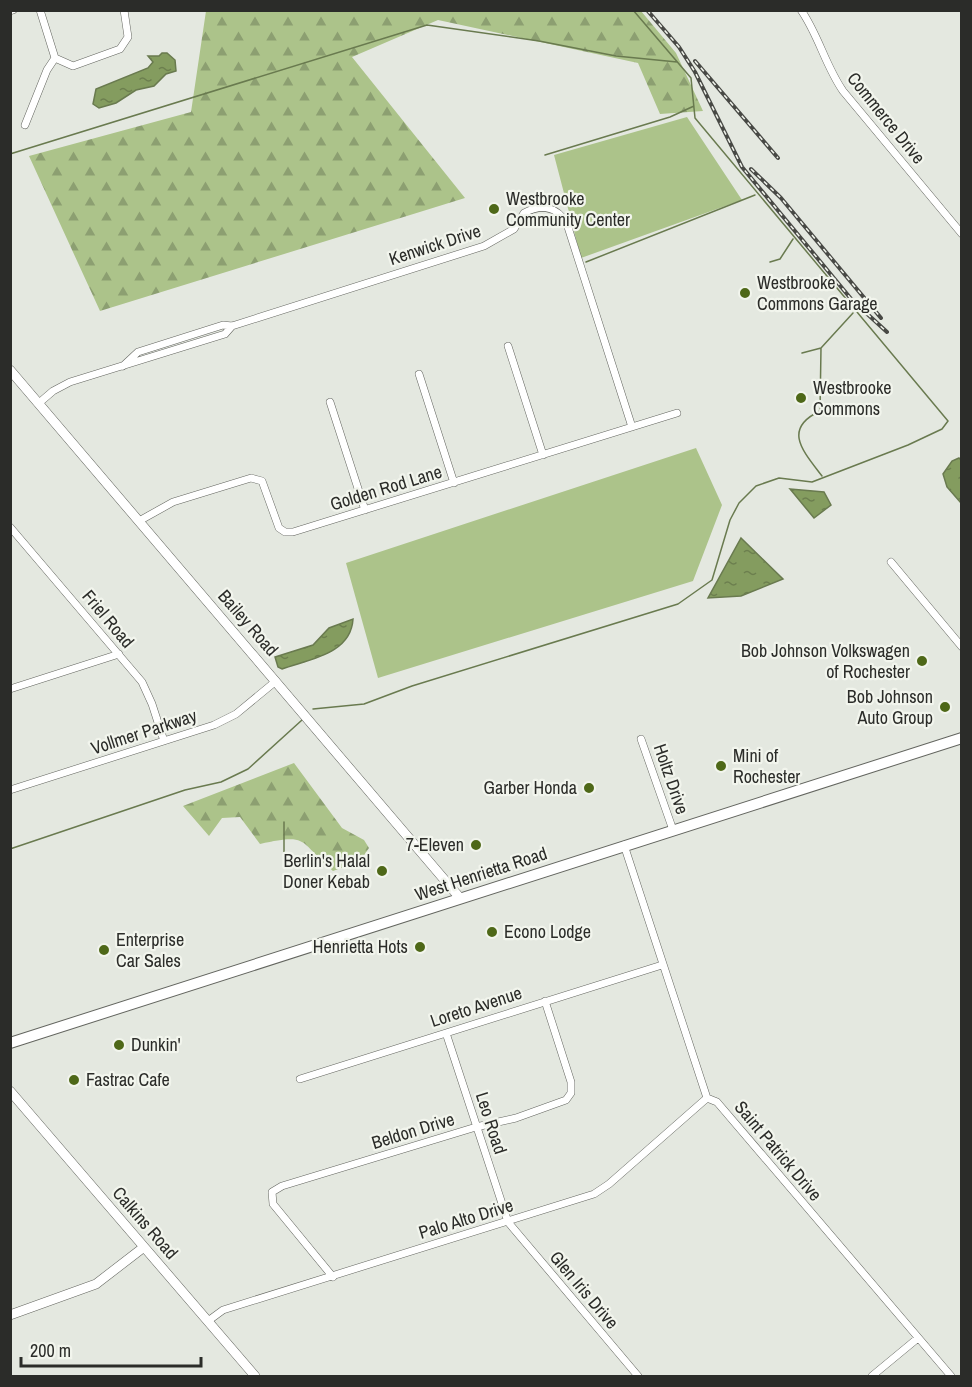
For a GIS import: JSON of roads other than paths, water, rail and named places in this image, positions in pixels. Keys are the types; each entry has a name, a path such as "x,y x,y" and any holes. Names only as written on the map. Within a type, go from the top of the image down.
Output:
{"main road":[{"name":"West Henrietta Road","path":"10,1043 624,844 962,738"}],"street":[{"path":"40,10 55,58 73,66 120,49 128,37 124,10"},
{"name":"Commerce Drive","path":"801,10 817,36 831,72 843,91 962,234"},
{"path":"25,125 47,70 55,58"},
{"name":"Kenwick Drive","path":"39,403 62,386 225,334 232,326 483,246 514,229 524,213 548,208 560,213 567,224 632,427"},
{"path":"508,346 543,455"},
{"name":"Bailey Road","path":"10,370 460,898"},
{"path":"418,374 454,483"},
{"path":"330,402 364,510"},
{"name":"Golden Rod Lane","path":"139,521 173,502 251,478 262,481 276,523 285,532 298,531 677,413"},
{"name":"Friel Road","path":"10,527 119,654 148,693 164,741"},
{"path":"891,562 962,647"},
{"path":"10,689 119,654"},
{"name":"Vollmer Parkway","path":"10,790 227,720 250,704 276,681"},
{"name":"Holtz Drive","path":"641,739 673,830"},
{"name":"Saint Patrick Drive","path":"624,844 707,1098 717,1102 951,1377"},
{"name":"Loreto Avenue","path":"300,1079 662,965"},
{"name":"Beldon Drive","path":"333,1276 273,1204 272,1192 282,1186 556,1105 570,1096 571,1082 545,1001"},
{"name":"Leo Road","path":"446,1033 508,1222"},
{"name":"Calkins Road","path":"10,1090 255,1377"},
{"name":"Palo Alto Drive","path":"208,1321 223,1310 508,1222 601,1190 707,1098"},
{"name":"Glen Iris Drive","path":"508,1222 638,1377"},
{"path":"10,1315 96,1284 144,1247"},
{"path":"872,1377 918,1338"}],"water":[{"path":"167,53 175,60 176,71 166,74 154,86 136,90 116,103 99,108 93,104 96,89 148,68 153,62 148,56 159,56"},
{"path":"959,458 961,460 961,503 947,487 943,474 952,461"},
{"path":"790,489 824,492 831,505 814,518"},
{"path":"741,538 783,579 741,596 708,598"},
{"path":"353,619 351,631 337,648 305,662 282,669 278,667 275,657 313,645 329,628"}],"waterway":[{"path":"313,709 364,704 412,686 678,604 712,580 730,520 739,503 756,486 779,478 812,482 908,445 942,429 948,421 695,118 691,78 633,10"},
{"path":"10,154 427,25 539,41 616,56 677,62"},
{"path":"545,155 670,117 694,106"},
{"path":"586,262 755,195"},
{"path":"770,262 780,259 793,239"},
{"path":"822,476 803,449 799,433 808,418 820,411 821,348 853,313"},
{"path":"802,353 821,348"},
{"path":"10,849 185,790 221,782 248,769 302,720"},
{"path":"284,822 284,857 288,866"}],"railway":[{"path":"647,10 679,47 695,72 742,167 852,300 887,332"},
{"path":"695,61 778,158"},
{"path":"751,169 781,198 881,318"}],"place":[{"name":"Westbrooke Community Center","path":"494,209"},
{"name":"Westbrooke Commons Garage","path":"745,293"},
{"name":"Westbrooke Commons","path":"801,398"},
{"name":"Bob Johnson Volkswagen of Rochester","path":"922,661"},
{"name":"Bob Johnson Auto Group","path":"945,707"},
{"name":"Mini of Rochester","path":"721,766"},
{"name":"Garber Honda","path":"589,788"},
{"name":"7-Eleven","path":"476,845"},
{"name":"Berlin's Halal Doner Kebab","path":"382,871"},
{"name":"Econo Lodge","path":"492,932"},
{"name":"Henrietta Hots","path":"420,947"},
{"name":"Enterprise Car Sales","path":"104,950"},
{"name":"Dunkin'","path":"119,1045"},
{"name":"Fastrac Cafe","path":"74,1080"}]}
